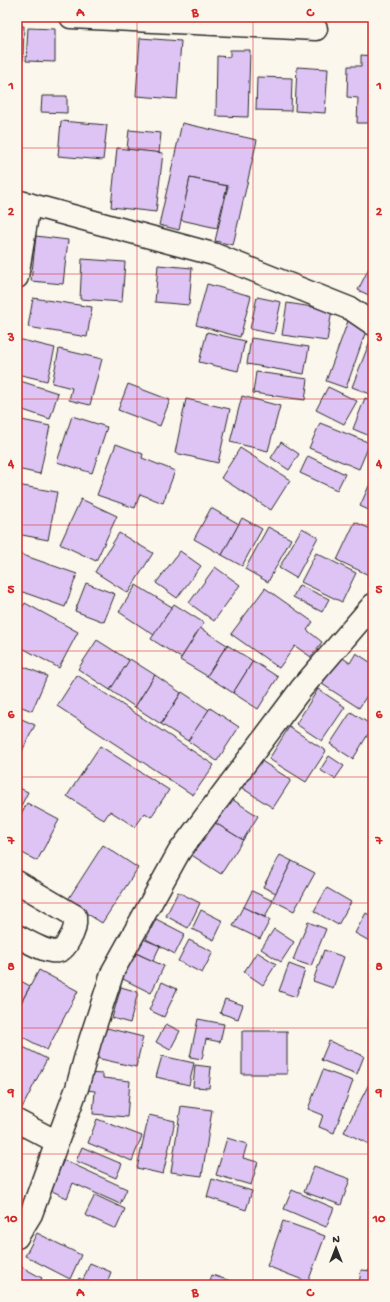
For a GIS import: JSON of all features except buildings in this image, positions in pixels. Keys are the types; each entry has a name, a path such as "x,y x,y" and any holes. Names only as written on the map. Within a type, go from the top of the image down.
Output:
{"street":[{"path":"71,17 316,29"},
{"path":"17,277 23,202 213,254 351,309 373,324"},
{"path":"17,1237 30,1214 78,1088 90,1040 113,971 179,852 301,690 373,605"},
{"path":"17,882 76,916 76,924 72,937 65,947 57,952 49,951 17,936"},
{"path":"17,1121 57,1142"}]}
